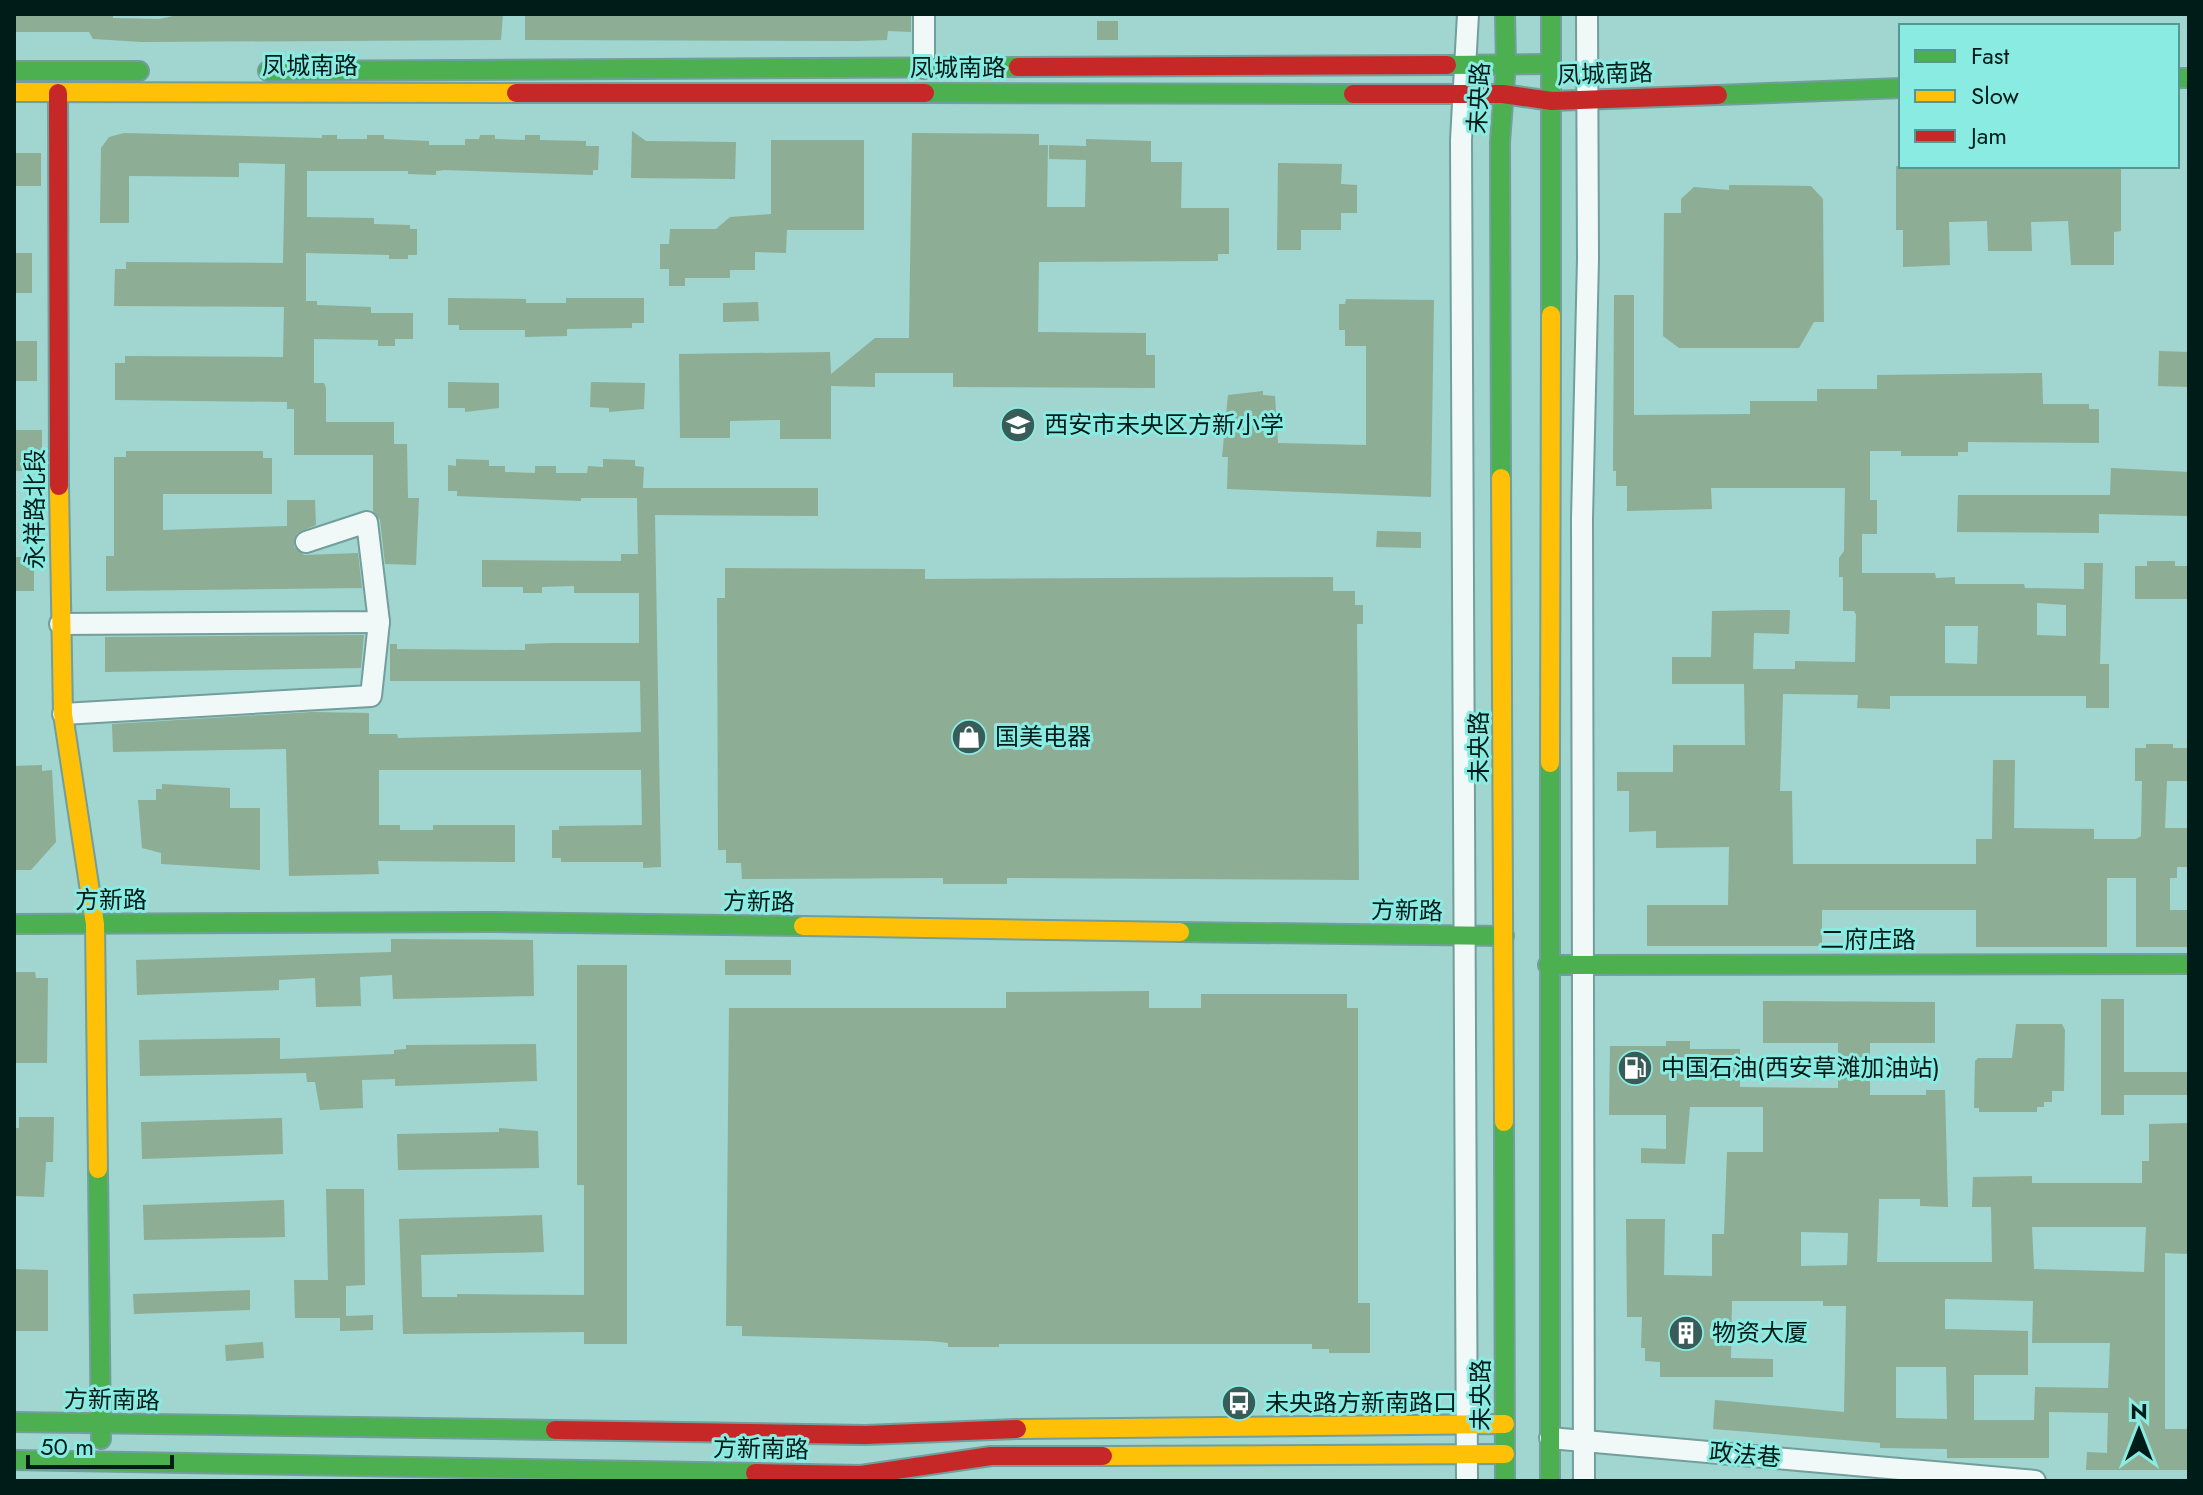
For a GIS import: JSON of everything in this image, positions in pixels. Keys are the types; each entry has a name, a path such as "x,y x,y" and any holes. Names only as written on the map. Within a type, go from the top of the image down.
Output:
{"street":[{"path":"924,14 924,68"},
{"path":"1467,1481 1461,140 1468,14"},
{"name":"未央路","path":"1505,14 1506,64 1500,157 1505,1481"},
{"path":"1550,1481 1551,14"},
{"path":"1584,1481 1582,519 1587,14"},
{"name":"凤城南路","path":"242,71 1551,64"},
{"path":"14,71 162,71"},
{"name":"凤城南路","path":"14,92 177,89 1503,94 1552,101 1899,88"},
{"name":"永祥路北段","path":"58,93 60,624 63,714 95,924 101,1460"},
{"path":"63,714 371,696 379,622 367,522 306,542"},
{"path":"60,624 379,622"},
{"name":"方新路","path":"14,924 492,922 1504,936"},
{"name":"二府庄路","path":"1548,965 2189,964"},
{"name":"方新南路","path":"14,1422 865,1435 992,1429 1505,1424"},
{"name":"政法巷","path":"1550,1438 2035,1481"},
{"name":"方新南路","path":"14,1460 861,1475 991,1456 1505,1454"}],"building":[{"path":"14,14 113,14 113,18 159,19 183,14 503,14 501,40 142,42 93,39 89,32 14,32"},
{"path":"525,14 911,16 911,32 888,31 887,40 858,41 525,40"},
{"path":"1097,21 1118,21 1118,40 1097,40"},
{"path":"632,131 646,141 736,142 735,179 631,178"},
{"path":"124,133 322,138 322,135 337,135 337,139 367,139 367,135 384,135 384,139 429,141 429,145 465,145 465,139 479,139 480,135 525,140 525,135 540,135 540,140 586,141 586,146 599,146 598,170 593,170 593,175 445,170 436,171 436,175 408,174 408,171 307,171 307,217 374,218 374,224 410,225 410,229 417,229 417,255 408,255 408,259 389,259 389,255 306,253 306,301 317,301 317,305 371,307 371,313 413,313 413,339 395,339 395,346 378,346 378,340 314,339 314,383 324,383 326,388 326,422 394,422 394,444 407,444 408,498 419,498 416,565 385,564 380,520 373,511 373,455 294,455 294,409 287,409 287,402 115,400 115,363 125,363 125,356 283,357 284,307 114,306 115,269 126,269 126,262 283,263 285,164 239,163 239,177 129,176 129,223 100,223 101,148 109,137"},
{"path":"912,133 1039,134 1039,145 1048,145 1047,207 1085,207 1086,160 1049,159 1049,145 1086,146 1086,139 1151,141 1151,162 1182,162 1181,208 1229,208 1229,254 1218,254 1218,261 1039,262 1038,332 1146,333 1146,355 1155,355 1155,388 953,387 953,373 875,373 875,387 831,386 831,439 780,439 780,420 730,421 730,438 680,438 679,354 830,352 831,374 875,338 909,338"},
{"path":"771,140 864,140 864,230 787,230 786,253 755,252 755,270 730,270 730,278 685,278 685,286 669,286 669,269 660,269 660,244 669,244 670,229 716,229 730,217 771,214"},
{"path":"14,153 41,153 41,186 14,186"},
{"path":"1278,163 1342,164 1341,184 1357,185 1357,213 1341,213 1341,230 1301,230 1301,250 1277,250"},
{"path":"1896,166 2121,168 2121,231 2114,232 2114,265 2071,265 2068,221 2031,222 2032,251 1988,251 1987,221 1949,222 1950,265 1903,267 1903,230 1896,230"},
{"path":"1729,185 1811,186 1823,199 1824,322 1814,322 1799,348 1679,348 1663,336 1664,213 1681,213 1681,199 1694,187 1729,190"},
{"path":"14,253 32,253 32,293 14,293"},
{"path":"1614,295 1634,295 1634,415 1750,414 1750,401 1817,401 1817,389 1877,389 1877,375 2042,373 2043,404 2089,404 2089,409 2099,409 2099,443 1968,442 1968,452 1958,452 1958,456 1901,456 1901,451 1870,451 1870,500 1877,500 1877,534 1862,534 1862,573 1935,573 1936,578 1955,577 1955,584 2024,584 2025,588 2084,589 2084,563 2103,563 2100,664 2109,664 2109,708 2086,708 2086,696 1890,696 1890,709 1857,708 1858,695 1783,694 1780,791 1792,791 1793,864 1976,864 1976,839 1992,839 1993,760 2015,760 2014,828 2094,829 2094,839 2136,839 2141,836 2142,781 2135,781 2135,748 2146,748 2146,744 2173,744 2173,748 2189,748 2189,781 2167,781 2165,828 2189,828 2189,867 2177,867 2177,878 2170,878 2170,910 2189,910 2189,947 2136,947 2136,878 2107,878 2107,947 1976,947 1976,910 1822,910 1822,946 1647,946 1647,905 1728,905 1729,847 1656,848 1656,831 1629,832 1629,791 1617,791 1617,772 1673,772 1673,745 1745,745 1744,684 1672,684 1672,657 1711,657 1712,611 1790,610 1789,634 1754,633 1753,669 1795,669 1795,661 1855,662 1856,615 1854,611 1843,611 1843,577 1839,577 1839,558 1844,551 1845,488 1711,488 1712,509 1627,511 1627,486 1616,486 1616,471 1613,471","holes":["2037,603 2066,605 2066,636 2037,635","1945,626 1978,626 1977,664 1945,663"]},
{"path":"448,298 566,303 566,298 644,298 644,323 632,323 632,328 567,329 567,336 525,337 525,330 459,330 459,325 448,325"},
{"path":"1346,299 1434,300 1431,497 1227,489 1228,457 1222,457 1228,395 1263,391 1263,395 1275,396 1278,443 1366,445 1366,346 1345,346 1345,330 1339,330 1339,304 1345,304"},
{"path":"758,302 759,321 723,322 723,303"},
{"path":"14,341 37,341 37,381 14,381"},
{"path":"2159,351 2189,352 2189,387 2158,386"},
{"path":"448,382 499,383 499,408 465,412 465,408 448,408"},
{"path":"591,382 645,383 644,409 609,412 609,408 590,407"},
{"path":"14,430 42,430 42,471 14,471"},
{"path":"126,451 263,451 263,458 272,458 272,494 163,494 163,530 287,526 287,500 315,500 316,525 297,533 294,547 304,555 358,553 362,588 106,591 106,556 114,556 114,457 126,457"},
{"path":"456,459 489,460 489,466 505,466 505,472 535,473 535,466 556,466 556,473 587,473 588,466 603,467 603,459 635,460 635,466 644,467 643,488 818,488 818,516 655,515 661,867 643,868 643,862 561,862 561,858 552,858 552,830 559,830 559,826 642,825 641,770 379,770 379,825 400,825 400,830 433,830 433,825 515,825 515,862 378,861 379,874 289,876 286,749 113,752 112,724 312,712 369,713 369,734 397,734 398,738 641,732 640,681 390,681 390,644 397,644 397,649 525,650 525,644 639,643 639,593 574,593 574,586 542,587 542,593 523,593 523,587 482,587 482,560 621,561 621,554 638,554 637,498 581,498 581,501 457,496 457,491 448,491 448,465 456,466"},
{"path":"2111,468 2189,472 2189,516 2099,514 2099,533 1957,532 1958,495 2110,495"},
{"path":"1377,531 1421,532 1421,548 1376,547"},
{"path":"14,557 34,557 34,591 14,591"},
{"path":"2147,561 2175,561 2175,566 2189,566 2189,599 2135,599 2135,566 2147,566"},
{"path":"725,568 925,569 925,579 1333,577 1333,591 1355,591 1355,605 1363,605 1363,624 1357,624 1359,880 1007,878 1007,884 943,884 943,878 742,879 741,863 726,863 726,850 718,850 717,598 725,598"},
{"path":"364,635 361,668 105,672 105,637"},
{"path":"42,765 42,771 52,770 56,842 31,870 14,870 14,766"},
{"path":"162,784 230,788 230,808 260,808 260,870 161,864 161,853 142,848 138,800 156,800 156,789 162,789"},
{"path":"391,939 533,940 534,996 393,999 392,975 360,977 361,1006 316,1007 315,978 279,980 279,990 137,995 136,960 391,952"},
{"path":"725,960 791,960 791,975 725,975"},
{"path":"577,965 627,965 627,1344 584,1344 584,1332 403,1334 399,1219 542,1215 544,1252 421,1255 422,1297 457,1297 457,1294 584,1295 584,1185 577,1185"},
{"path":"14,972 35,972 36,978 48,978 47,1063 14,1063"},
{"path":"1149,991 1149,1008 1201,1008 1201,994 1347,994 1347,1008 1358,1008 1358,1303 1370,1303 1370,1353 1329,1353 1329,1349 1312,1349 1312,1344 999,1344 999,1347 948,1347 948,1343 931,1341 742,1336 742,1326 726,1326 729,1008 1006,1008 1006,992"},
{"path":"2101,999 2124,999 2124,1072 2189,1072 2189,1095 2124,1095 2124,1115 2101,1115"},
{"path":"1763,1001 1935,1002 1935,1043 1870,1043 1870,1095 1926,1095 1926,1090 1945,1090 1948,1207 1920,1206 1920,1199 1879,1199 1877,1262 1992,1262 1991,1207 1972,1207 1973,1177 2032,1176 2032,1183 2142,1183 2142,1161 2149,1161 2149,1124 2189,1123 2189,1254 2165,1253 2165,1429 2189,1429 2189,1470 2086,1470 2087,1452 2107,1453 2108,1413 2049,1412 2049,1458 1947,1458 1947,1449 1880,1448 1880,1443 1713,1429 1715,1400 1844,1412 1846,1306 1823,1306 1823,1301 1732,1301 1731,1358 1773,1359 1773,1377 1660,1377 1660,1362 1645,1361 1645,1348 1641,1348 1642,1317 1627,1317 1626,1219 1665,1219 1664,1275 1712,1276 1712,1234 1724,1234 1727,1152 1763,1152 1763,1107 1690,1107 1685,1164 1641,1163 1641,1148 1666,1149 1666,1115 1609,1115 1610,1046 1666,1046 1666,1041 1690,1041 1690,1049 1740,1049 1740,1087 1838,1088 1838,1043 1763,1043","holes":["2032,1227 2146,1227 2144,1272 2034,1269","1801,1232 1848,1233 1847,1265 1801,1266","1945,1299 2033,1301 2032,1343 2110,1343 2108,1388 2035,1387 2034,1420 1974,1420 1974,1375 2028,1375 2028,1331 1945,1329","1896,1367 1946,1367 1947,1419 1896,1418"]},
{"path":"2016,1024 2062,1024 2065,1030 2064,1091 2052,1091 2052,1102 2044,1102 2044,1107 2037,1107 2037,1112 1979,1112 1979,1108 1974,1108 1975,1061 1978,1058 2012,1058"},
{"path":"280,1038 280,1059 394,1054 394,1050 406,1049 406,1045 536,1044 537,1081 395,1086 395,1079 362,1080 363,1108 320,1110 315,1082 307,1082 306,1073 140,1076 139,1040"},
{"path":"19,1117 54,1117 53,1162 46,1162 44,1197 14,1196 14,1128 19,1128"},
{"path":"282,1118 283,1154 142,1159 141,1122"},
{"path":"499,1128 538,1131 539,1168 398,1170 397,1134 499,1132"},
{"path":"326,1189 364,1189 365,1285 346,1286 346,1316 373,1315 373,1330 340,1331 340,1318 295,1318 294,1280 328,1280"},
{"path":"284,1200 285,1237 144,1240 143,1205"},
{"path":"14,1269 48,1270 48,1331 14,1331"},
{"path":"250,1290 250,1310 134,1314 133,1294"},
{"path":"263,1342 264,1358 226,1361 225,1345"}],"traffic: fast":[{"path":"1501,478 1500,142 1506,64 1505,14"},
{"path":"1551,14 1551,315"},
{"path":"1447,65 1551,64"},
{"path":"268,71 1018,67"},
{"path":"14,71 139,71"},
{"path":"2179,78 2189,78"},
{"path":"1718,95 1899,88"},
{"path":"925,93 1353,94"},
{"path":"1550,763 1550,1481"},
{"path":"14,924 492,922 803,926"},
{"path":"1180,932 1504,936"},
{"path":"1548,965 2189,964"},
{"path":"1504,1122 1505,1481"},
{"path":"98,1169 101,1439"},
{"path":"14,1422 555,1430"},
{"path":"14,1460 755,1473"}],"traffic: slow":[{"path":"14,92 516,93"},
{"path":"1550,763 1551,315"},
{"path":"1501,478 1504,1122"},
{"path":"59,486 63,714 95,924 98,1169"},
{"path":"803,926 1180,932"},
{"path":"1017,1429 1505,1424"},
{"path":"1103,1456 1505,1454"}],"traffic: jam":[{"path":"1018,67 1447,65"},
{"path":"58,93 59,486"},
{"path":"516,93 925,93"},
{"path":"1353,94 1503,94 1552,101 1718,95"},
{"path":"555,1430 865,1435 1017,1429"},
{"path":"755,1473 861,1475 991,1456 1103,1456"}],"place":[{"name":"西安市未央区方新小学","path":"1018,425"},
{"name":"国美电器","path":"969,737"},
{"name":"中国石油(西安草滩加油站)","path":"1635,1068"},
{"name":"物资大厦","path":"1686,1333"},
{"name":"未央路方新南路口","path":"1239,1403"}]}
